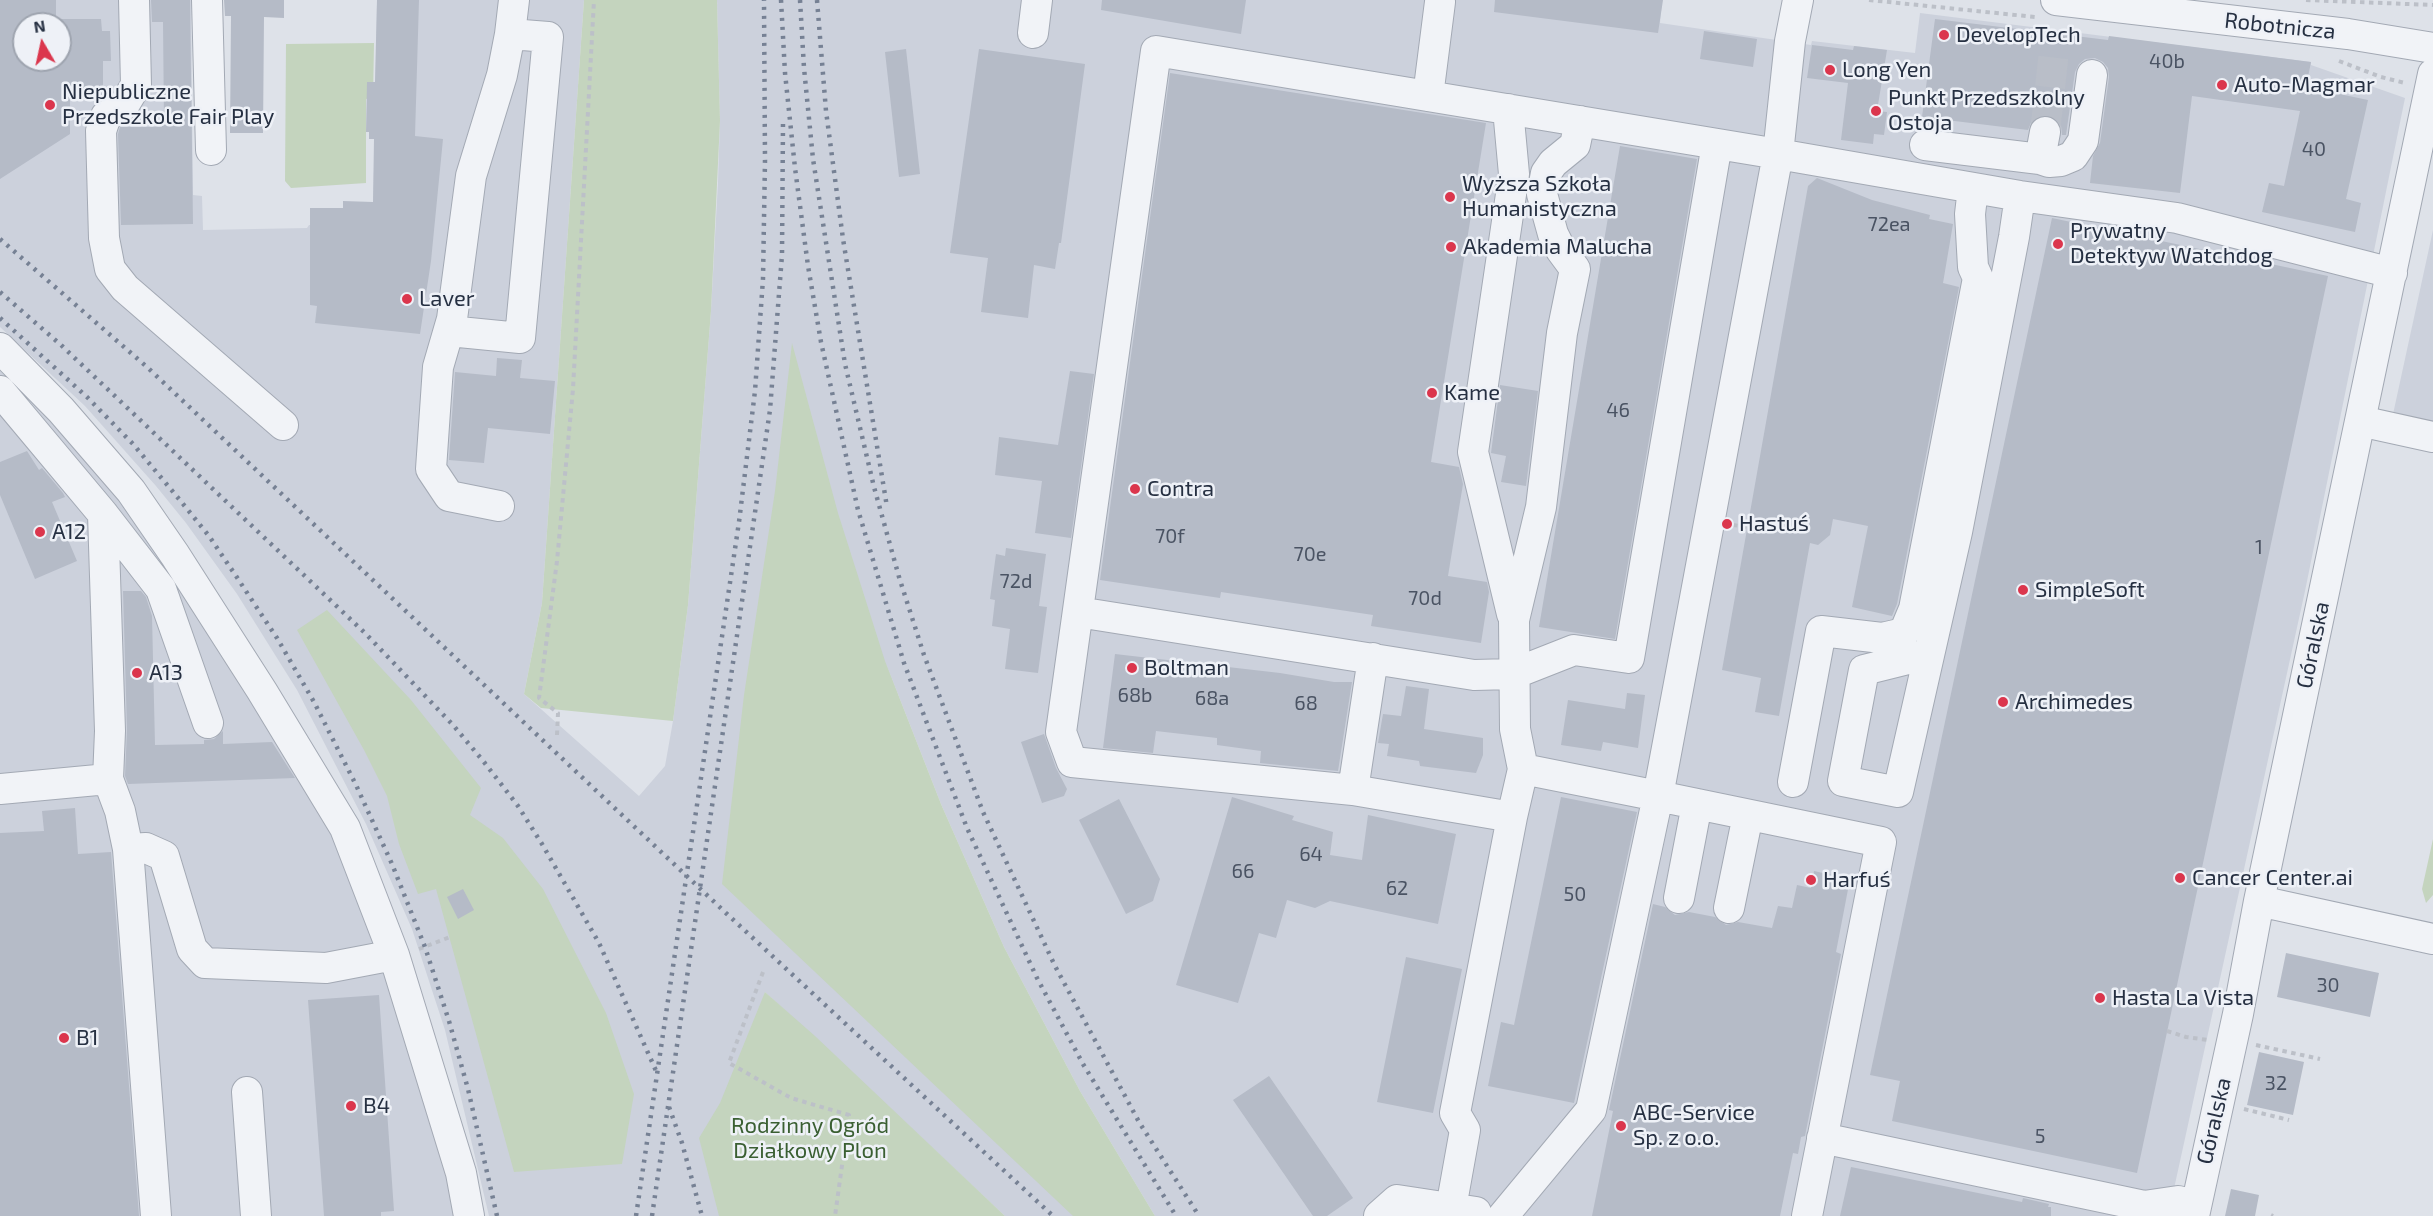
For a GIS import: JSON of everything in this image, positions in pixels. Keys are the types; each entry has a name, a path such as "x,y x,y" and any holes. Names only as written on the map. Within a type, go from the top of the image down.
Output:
{"street":[{"path":"134,0 136,85 124,105 106,116 101,131 104,238 110,269 125,288 283,425"},
{"path":"207,0 211,150"},
{"path":"499,506 449,496 431,469 438,367 452,319 471,176 502,75 514,0"},
{"path":"1033,33 1037,0"},
{"path":"1503,1216 1591,1110 1658,796 1778,154 1790,42 1798,0"},
{"name":"Robotnicza","path":"2056,0 2176,8 2433,48"},
{"path":"1428,96 1440,2"},
{"path":"449,331 520,338 548,37 510,34"},
{"path":"1512,817 1353,790 1072,762 1061,732 1155,51 2020,196 2177,218 2392,273"},
{"name":"Góralska","path":"2195,1211 2433,74"},
{"path":"1925,145 2042,146 2049,162 2061,161 2073,156 2084,141 2092,75"},
{"path":"1508,109 1514,174 1473,452 1514,620"},
{"path":"1379,1216 1397,1200 1463,1212 1465,1130 1455,1113 1523,769 1515,729 1514,620 1541,507 1562,333 1575,269 1553,234 1542,194 1546,173 1553,162 1575,145 1581,121"},
{"path":"1078,612 1474,675 1513,675 1574,650 1629,658 1717,144"},
{"path":"1793,782 1821,631 1882,639 1904,633 1914,609 1978,278 1973,267 1970,214 1973,188"},
{"path":"1928,654 1959,520 2020,196"},
{"path":"0,348 61,410 131,491 175,555 345,828 404,953 461,1173 469,1216"},
{"path":"0,391 103,514 161,589 208,723"},
{"path":"2360,421 2433,437"},
{"path":"103,514 110,731 108,778 120,811 128,849 156,1216"},
{"path":"1353,790 1373,658"},
{"path":"1523,769 1881,842 1807,1216"},
{"path":"0,789 108,778"},
{"path":"1679,898 1697,804"},
{"path":"1729,908 1748,815"},
{"path":"128,849 146,848 164,855 192,949 206,963 326,968 404,953"},
{"path":"2259,901 2433,939"},
{"path":"247,1092 256,1216"},
{"path":"1821,1138 2143,1211 2178,1201 2195,1211"}],"path":[{"path":"557,735 558,713 539,698 556,561 573,389 594,0"},
{"path":"2306,0 2433,5"},
{"path":"404,953 450,937"},
{"path":"763,972 729,1063 791,1098 849,1115 835,1216"},
{"path":"2167,1031 2178,1036 2212,1041"},
{"path":"2249,1052 2255,1045 2320,1059"},
{"path":"2238,1108 2289,1120"}],"shaded area":[{"path":"0,0 191,0 193,195 202,196 203,230 307,228 309,225 373,225 377,0 584,0 542,603 524,694 639,796 665,766 688,605 711,311 718,182 720,121 717,0 1662,0 1660,23 1811,45 1812,41 1915,53 1920,13 2311,62 2311,65 2405,98 2305,591 2168,1216 1155,1216 1080,1091 1004,947 941,804 885,661 1095,1216 1005,1216 765,992 749,1216 489,1216 445,1030 412,929 366,824 297,690 237,594 186,523 85,406 0,327"},
{"path":"2433,230 2433,444 2390,428"},
{"path":"0,362 125,505 168,566 338,839 366,913 379,959 435,1124 455,1216 0,1216"}],"green space":[{"path":"584,0 717,0 720,121 711,311 688,605 673,721 541,708 524,694 542,603"},
{"path":"374,43 373,98 366,99 366,183 291,188 285,181 286,44"},
{"path":"792,343 838,513 885,661 941,804 1004,947 1080,1091 1155,1216 1073,1216 722,884 744,695 775,491"},
{"path":"327,610 411,700 481,788 470,815 503,838 543,889 606,1013 634,1094 622,1164 514,1172 436,889 418,894 399,844 387,796 297,630"},
{"path":"2433,839 2433,895 2426,903 2422,889"},
{"name":"Rodzinny Ogród Działkowy Plon","path":"765,992 815,1036 1005,1216 719,1216 699,1138 720,1103"}],"building":[{"path":"0,0 56,0 56,12 12,12 12,72 72,72 72,19 101,19 102,31 110,31 111,61 103,61 103,97 70,98 70,134 0,179"},
{"path":"151,0 190,0 193,224 121,225 118,134 120,127 162,127 162,120 164,121 163,22 152,22"},
{"path":"224,0 284,0 284,18 264,17 263,133 230,133 231,16 225,16"},
{"path":"377,0 419,0 415,136 443,139 431,261 420,334 315,323 317,306 310,305 310,208 343,208 343,201 373,202 374,139 369,139 369,132 366,132 367,82 375,82"},
{"path":"1102,0 1246,0 1241,34 1101,10"},
{"path":"1495,0 1663,0 1658,33 1494,12"},
{"path":"1935,19 2108,40 2109,36 2311,62 2306,87 2368,100 2346,199 2361,203 2355,232 2262,212 2269,183 2284,186 2300,111 2192,96 2180,193 2090,183 2093,156 2100,143 2109,77 2108,68 2095,58 2085,59 2075,72 2066,135 2062,135 2057,119 2048,115 2032,120 2028,130 1922,117"},
{"path":"1704,31 1757,39 1753,67 1700,59"},
{"path":"1812,45 1853,50 1854,46 1887,50 1877,111 1887,112 1884,135 1874,134 1873,144 1841,140 1848,83 1807,78"},
{"path":"906,49 920,174 899,177 885,52"},
{"path":"979,49 1085,64 1061,243 1059,243 1055,269 1034,265 1028,318 981,312 988,258 950,253"},
{"path":"1170,73 1486,123 1431,462 1459,467 1463,484 1448,576 1487,582 1489,592 1481,643 1371,626 1373,615 1221,592 1220,598 1100,580"},
{"path":"1620,146 1697,159 1615,639 1539,627"},
{"path":"1817,178 1872,200 1930,215 1929,219 1953,224 1943,283 1959,287 1897,604 1892,616 1852,607 1868,526 1833,519 1830,535 1818,545 1810,543 1779,716 1755,712 1761,678 1722,670 1808,186"},
{"path":"2052,218 2328,276 2137,1173 1892,1121 1900,1081 1870,1075"},
{"path":"497,358 522,360 520,378 555,381 550,434 488,428 484,463 449,460 455,372 496,376"},
{"path":"1070,371 1094,374 1071,538 1035,533 1042,481 995,475 999,437 1058,445"},
{"path":"1500,385 1538,391 1526,486 1501,482 1506,456 1491,453"},
{"name":"A12","path":"27,451 39,470 42,468 65,497 52,502 77,561 35,579 0,495 0,462"},
{"path":"1006,548 1046,554 1039,606 1047,607 1038,673 1005,669 1010,629 992,626 995,600 990,599 996,554 1005,556"},
{"path":"123,591 141,591 146,597 152,616 155,745 204,744 204,740 214,739 223,731 223,744 272,742 295,778 128,784 125,776 127,730"},
{"path":"1115,654 1280,673 1334,682 1352,682 1338,771 1260,763 1261,751 1217,745 1217,738 1156,731 1153,753 1103,748"},
{"path":"1406,686 1429,689 1424,729 1483,738 1483,755 1476,773 1420,766 1419,761 1387,756 1389,744 1378,743 1383,714 1401,716"},
{"path":"1627,693 1645,695 1638,748 1603,742 1601,751 1561,745 1568,700 1625,709"},
{"path":"1044,734 1056,768 1067,789 1064,796 1042,803 1021,742"},
{"path":"1232,797 1294,816 1292,820 1333,832 1330,855 1362,860 1368,815 1456,834 1438,924 1330,901 1315,908 1287,900 1276,938 1259,933 1238,1003 1176,985"},
{"path":"1561,797 1637,812 1574,1103 1488,1086 1501,1022 1514,1025"},
{"path":"1119,799 1160,879 1153,901 1126,914 1079,820"},
{"name":"B1","path":"75,808 78,854 111,852 139,1216 0,1216 0,833 44,831 42,811"},
{"path":"1814,871 1850,879 1836,952 1841,954 1805,1136 1801,1137 1798,1154 1793,1153 1780,1216 1592,1216 1613,1111 1609,1110 1653,904 1665,907 1675,915 1689,912 1715,917 1726,925 1738,922 1772,928 1778,906 1792,908 1797,885 1811,888"},
{"path":"463,889 474,910 458,919 447,897"},
{"path":"2286,953 2379,973 2370,1017 2277,997"},
{"path":"1406,957 1462,969 1433,1113 1377,1102"},
{"name":"B4","path":"379,995 394,1211 381,1212 381,1216 324,1216 308,1000"},
{"path":"2259,1052 2304,1062 2293,1115 2247,1105"},
{"path":"1269,1076 1353,1198 1327,1216 1313,1216 1233,1100"},
{"path":"1851,1167 2022,1202 2023,1198 2049,1204 2051,1216 1840,1216"},
{"path":"2231,1189 2259,1195 2255,1216 2225,1216"}],"tunnel":[{"path":"2045,132 2056,34"}],"railway":[{"path":"636,1216 739,522 755,391 763,279 764,0"},
{"path":"781,0 785,73 795,168 821,342 858,510 904,663 967,828 1037,978 1083,1064 1176,1216"},
{"path":"800,0 813,159 845,364 874,487 924,655 983,812 1055,966 1139,1122 1199,1216"},
{"path":"817,0 826,111 843,239 887,507"},
{"path":"652,1216 770,410 782,255 783,123"},
{"path":"0,239 147,367 727,914 1053,1216"},
{"path":"0,292 61,345 366,634 453,725 518,806 542,844 599,943 657,1073"},
{"path":"0,318 87,397 133,444 179,499 209,536 234,573 277,638 314,702 356,785 392,864 425,947 468,1089 497,1216"},
{"path":"669,1107 682,1143 702,1216"}],"place":[{"name":"DevelopTech","path":"1944,35"},
{"name":"Long Yen","path":"1830,70"},
{"name":"Auto-Magmar","path":"2222,85"},
{"name":"Niepubliczne Przedszkole Fair Play","path":"50,105"},
{"name":"Punkt Przedszkolny Ostoja","path":"1876,111"},
{"name":"Wyższa Szkoła Humanistyczna","path":"1450,197"},
{"name":"Prywatny Detektyw Watchdog","path":"2058,244"},
{"name":"Akademia Malucha","path":"1451,247"},
{"name":"Laver","path":"407,299"},
{"name":"Kame","path":"1432,393"},
{"name":"Contra","path":"1135,489"},
{"name":"Hastuś","path":"1727,524"},
{"name":"A12","path":"40,532"},
{"name":"SimpleSoft","path":"2023,590"},
{"name":"Boltman","path":"1132,668"},
{"name":"A13","path":"137,673"},
{"name":"Archimedes","path":"2003,702"},
{"name":"Cancer Center.ai","path":"2180,878"},
{"name":"Harfuś","path":"1811,880"},
{"name":"Hasta La Vista","path":"2100,998"},
{"name":"B1","path":"64,1038"},
{"name":"B4","path":"351,1106"},
{"name":"ABC-Service Sp. z o.o.","path":"1621,1126"}]}
